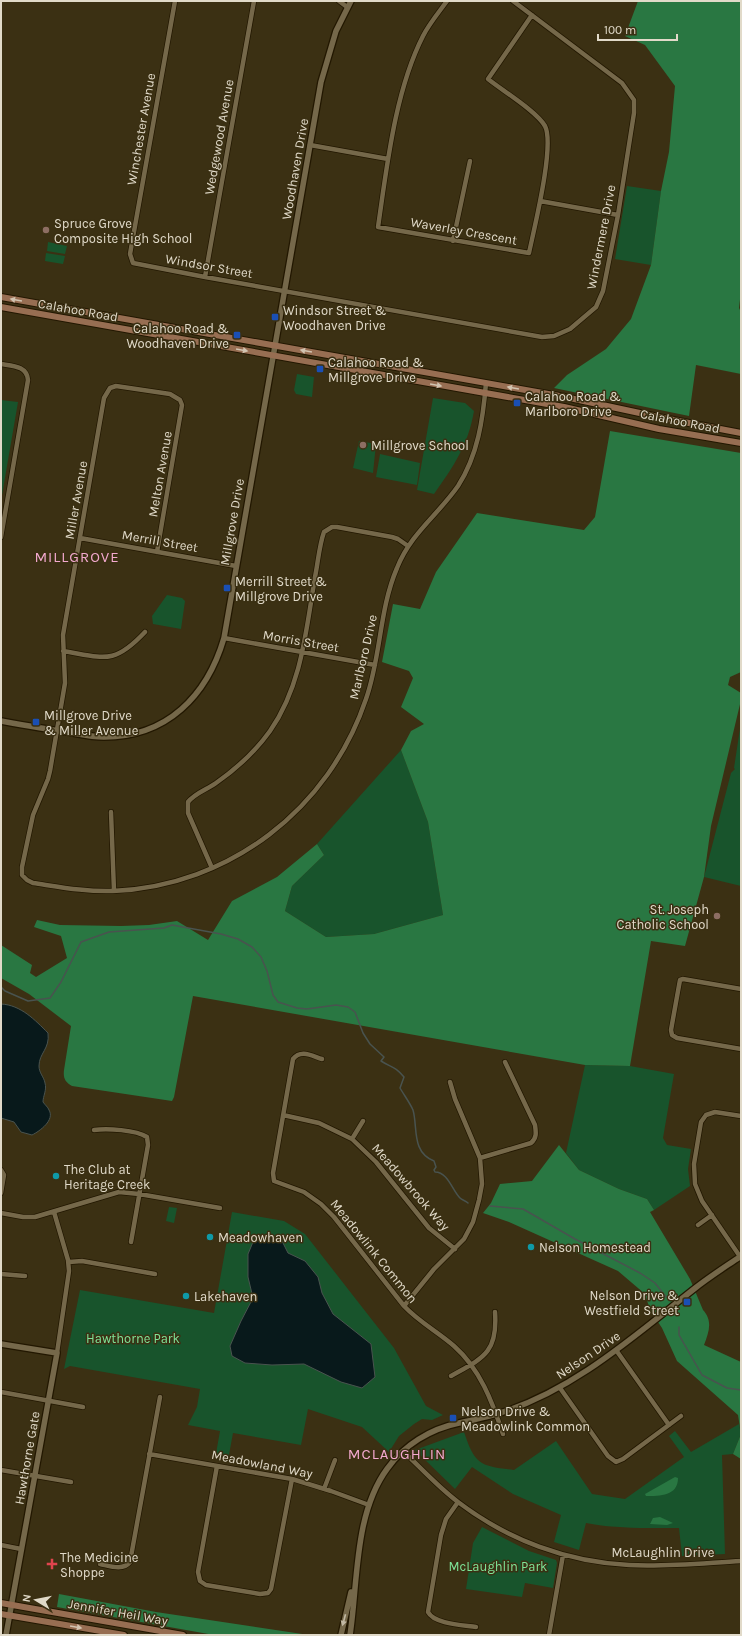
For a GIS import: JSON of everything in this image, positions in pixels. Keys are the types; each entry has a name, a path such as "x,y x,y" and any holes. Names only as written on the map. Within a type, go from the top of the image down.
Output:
{"main road":[{"name":"Calahoo Road","path":"1,297 566,397 741,433"},
{"name":"Calahoo Road","path":"1,307 564,407 659,429 741,443"},
{"name":"Jennifer Heil Way","path":"1,1603 183,1635"},
{"name":"Jennifer Heil Way","path":"1,1614 124,1635"}],"street":[{"name":"Winchester Avenue","path":"132,260 130,254 175,1"},
{"name":"Wedgewood Avenue","path":"205,277 254,1"},
{"path":"339,1 347,7"},
{"name":"Woodhaven Drive","path":"275,345 324,68 336,31 351,1"},
{"name":"Waverley Crescent","path":"447,1 424,34 415,53 403,87 388,159 378,227 529,253 540,201 549,145 546,127 539,118 488,79 532,15"},
{"name":"Windermere Drive","path":"285,291 542,336 554,336 570,329 596,307 603,291 618,215 634,113 634,100 622,83 512,1"},
{"path":"310,145 388,159"},
{"path":"453,241 470,161"},
{"path":"540,201 618,215"},
{"name":"Windsor Street","path":"132,260 138,265 285,291"},
{"name":"Millgrove Drive","path":"1,721 95,736 118,736 141,731 163,721 178,712 199,691 212,670 224,638 275,345"},
{"path":"1,364 21,368 26,372 28,380 1,537"},
{"name":"Marlboro Drive","path":"22,875 33,883 78,890 114,891 155,886 212,868 250,848 291,817 323,782 337,762 359,719 367,698 375,665 391,583 408,546 421,528 448,499 467,470 476,446 486,383"},
{"name":"Melton Avenue","path":"110,388 122,386 170,394 180,400 182,411 157,552"},
{"name":"Miller Avenue","path":"22,875 22,867 31,822 48,779 57,731 65,683 63,636 104,398 110,388"},
{"path":"212,868 188,813 188,802 195,795 233,771 246,759 270,731 279,717 294,684 302,652 323,536 328,530 337,527 392,537 408,546"},
{"name":"Merrill Street","path":"80,538 236,566"},
{"path":"63,651 100,657 113,656 128,648 145,632"},
{"name":"Morris Street","path":"224,638 375,665"},
{"path":"111,812 114,891"},
{"path":"741,989 684,978 680,980 671,1030 672,1035 677,1038 741,1049"},
{"name":"Meadowlink Common","path":"322,1059 302,1053 293,1059 273,1173 274,1181 304,1192 321,1204 334,1218 404,1306 414,1316 453,1345 471,1365 487,1390 496,1414"},
{"path":"480,1158 531,1143 535,1140 535,1125 505,1062"},
{"path":"404,1306 434,1269 467,1235 475,1215 482,1184 480,1158 455,1099 450,1082"},
{"path":"741,1116 715,1112 706,1114 701,1122 694,1164 694,1174 698,1192 712,1215 741,1256"},
{"name":"Meadowbrook Way","path":"283,1115 319,1123 352,1140 376,1162 429,1228 455,1249"},
{"path":"352,1140 364,1120"},
{"path":"94,1130 108,1129 140,1134 147,1137 148,1145 131,1242"},
{"path":"1,1170 4,1176 1,1193"},
{"path":"1,1213 31,1218 114,1193 124,1192 220,1208"},
{"name":"Hawthorne Gate","path":"6,1635 57,1353 69,1278 69,1262 54,1212"},
{"path":"698,1225 712,1215"},
{"name":"Nelson Drive","path":"341,1635 355,1578 369,1505 386,1470 403,1451 420,1438 438,1429 496,1414 528,1403 560,1388 616,1350 705,1281 741,1256"},
{"path":"69,1262 82,1261 155,1274"},
{"path":"1,1274 25,1276"},
{"path":"451,1376 484,1356 491,1346 495,1327 495,1312"},
{"path":"1,1344 57,1353"},
{"path":"616,1350 669,1425"},
{"path":"560,1388 608,1456 616,1462 624,1459 681,1416"},
{"path":"1,1392 83,1407"},
{"path":"100,1564 122,1568 127,1566 130,1562 160,1397"},
{"path":"496,1414 503,1434"},
{"name":"McLaughlin Drive","path":"403,1451 458,1502 486,1522 510,1534 563,1555 603,1563 630,1565 741,1562"},
{"name":"Meadowland Way","path":"150,1454 292,1479 369,1505"},
{"path":"324,1489 335,1460"},
{"path":"217,1466 198,1572 200,1581 206,1585 260,1594 268,1593 271,1589 292,1479"},
{"path":"1,1470 71,1482"},
{"path":"458,1502 446,1519 441,1534 428,1612 433,1619 437,1621 476,1627"},
{"path":"1,1545 22,1549"},
{"path":"549,1635 563,1555"},
{"name":"Nelson Drive","path":"350,1635 355,1578"}],"green space":[{"path":"638,1 741,1 741,291 739,308 741,312 741,374 696,365 689,416 554,388 567,375 606,349 631,319 651,265 661,191 669,152 675,86 645,45 625,36"},
{"path":"627,186 661,191 651,265 615,259"},
{"path":"48,242 67,246 65,254 47,251"},
{"path":"46,253 65,256 63,264 45,261"},
{"path":"297,374 314,377 312,397 296,394 294,390"},
{"path":"433,398 465,403 474,411 464,445 448,474 434,494 417,490"},
{"path":"1,400 18,402 1,501"},
{"path":"610,431 741,453 741,672 730,677 728,685 741,693 741,700 711,826 704,877 685,946 651,941 630,1066 585,1065 193,996 172,1101 72,1086 68,1083 64,1078 64,1073 71,1026 29,994 1,978 1,945 32,965 30,973 36,977 67,958 61,936 34,927 37,920 60,925 121,926 149,925 177,921 208,940 232,901 277,877 317,844 324,855 292,886 285,911 326,937 374,934 443,915 428,822 401,750 411,731 424,724 401,707 413,678 409,671 382,662 393,604 420,609 436,572 477,513 584,530 595,517"},
{"path":"359,441 376,444 373,473 353,468"},
{"path":"380,454 420,463 417,485 376,477"},
{"path":"167,595 182,598 185,601 181,629 153,624 152,616"},
{"path":"741,722 741,886 704,877 731,773 735,769"},
{"path":"401,750 428,822 443,915 374,934 326,937 285,911 292,886 324,855 317,844"},
{"path":"585,1065 630,1066 674,1074 663,1138 667,1145 691,1149 688,1169 690,1186 654,1210 647,1199 619,1189 579,1170 566,1153"},
{"path":"559,1145 579,1170 619,1189 647,1199 654,1210 650,1212 690,1279 708,1318 709,1331 704,1345 741,1362 741,1434 738,1415 677,1361 662,1328 650,1310 645,1294 618,1271 509,1222 483,1213 491,1203 500,1184 532,1181"},
{"path":"169,1207 177,1208 174,1223 166,1221"},
{"name":"Hawthorne Park","path":"232,1212 284,1221 305,1234 394,1348 426,1406 443,1415 432,1420 422,1419 414,1424 399,1436 389,1452 362,1427 308,1409 301,1445 233,1433 228,1460 215,1459 220,1431 188,1425 197,1407 200,1389 70,1366 64,1369 80,1290 214,1313"},
{"path":"739,1424 741,1434 733,1454 722,1455 725,1554 682,1556 679,1528 621,1527 586,1523 579,1550 554,1542 561,1515 513,1494 472,1467 455,1489 415,1450 464,1432 472,1451 480,1462 493,1467 514,1470 556,1441 592,1494 625,1499 684,1457 669,1436 675,1431 691,1452"},
{"path":"741,1434 741,1459 733,1454"},
{"path":"675,1477 678,1478 677,1484 672,1492 657,1496 646,1496 645,1494"},
{"path":"660,1517 673,1523 667,1525 650,1524 653,1518"},
{"name":"McLaughlin Park","path":"482,1527 529,1551 556,1560 557,1563 553,1588 525,1583 522,1597 466,1589 473,1543"},
{"path":"59,1594 156,1612 309,1635 214,1635 57,1607"}],"shaded area":[{"path":"1,1004 21,1010 33,1018 48,1033 46,1047 39,1062 39,1066 45,1086 43,1102 49,1109 50,1118 46,1125 32,1135 21,1132 14,1122 1,1118"},
{"path":"272,1236 282,1241 288,1253 305,1261 318,1277 322,1293 333,1314 371,1344 375,1377 362,1388 341,1382 304,1364 272,1365 245,1363 232,1356 230,1346 253,1298 248,1277 248,1254 253,1242"}],"waterway":[{"path":"1,987 5,991 28,1001 50,998 61,982 81,942 109,932 164,928 172,925 221,934 238,939 252,947 261,957 267,971 273,995 278,1002 297,1008 307,1009 336,1005 348,1007 355,1012 363,1033 370,1044 384,1057 381,1061 396,1069 404,1077 400,1088 413,1110 417,1138 422,1152 434,1161 436,1167 434,1170 435,1172 447,1178 457,1195 468,1203"},
{"path":"490,1206 523,1209 575,1239 640,1273 655,1283 666,1297"},
{"path":"679,1327 679,1335 702,1375 727,1388 741,1390"}],"place":[{"name":"Spruce Grove Composite High School","path":"46,230"},
{"name":"Windsor Street & Woodhaven Drive","path":"275,317"},
{"name":"Calahoo Road & Woodhaven Drive","path":"237,335"},
{"name":"Calahoo Road & Millgrove Drive","path":"320,369"},
{"name":"Calahoo Road & Marlboro Drive","path":"517,403"},
{"name":"Millgrove School","path":"363,445"},
{"name":"Merrill Street & Millgrove Drive","path":"227,588"},
{"name":"Millgrove Drive & Miller Avenue","path":"36,722"},
{"name":"St. Joseph Catholic School","path":"717,916"},
{"name":"The Club at Heritage Creek","path":"56,1176"},
{"name":"Meadowhaven","path":"210,1237"},
{"name":"Nelson Homestead","path":"531,1247"},
{"name":"Lakehaven","path":"186,1296"},
{"name":"Nelson Drive & Westfield Street","path":"687,1302"},
{"name":"Nelson Drive & Meadowlink Common","path":"453,1418"},
{"name":"The Medicine Shoppe","path":"52,1564"}],"district":[{"name":"MILLGROVE","path":"77,557"},
{"name":"MCLAUGHLIN","path":"397,1454"}]}
